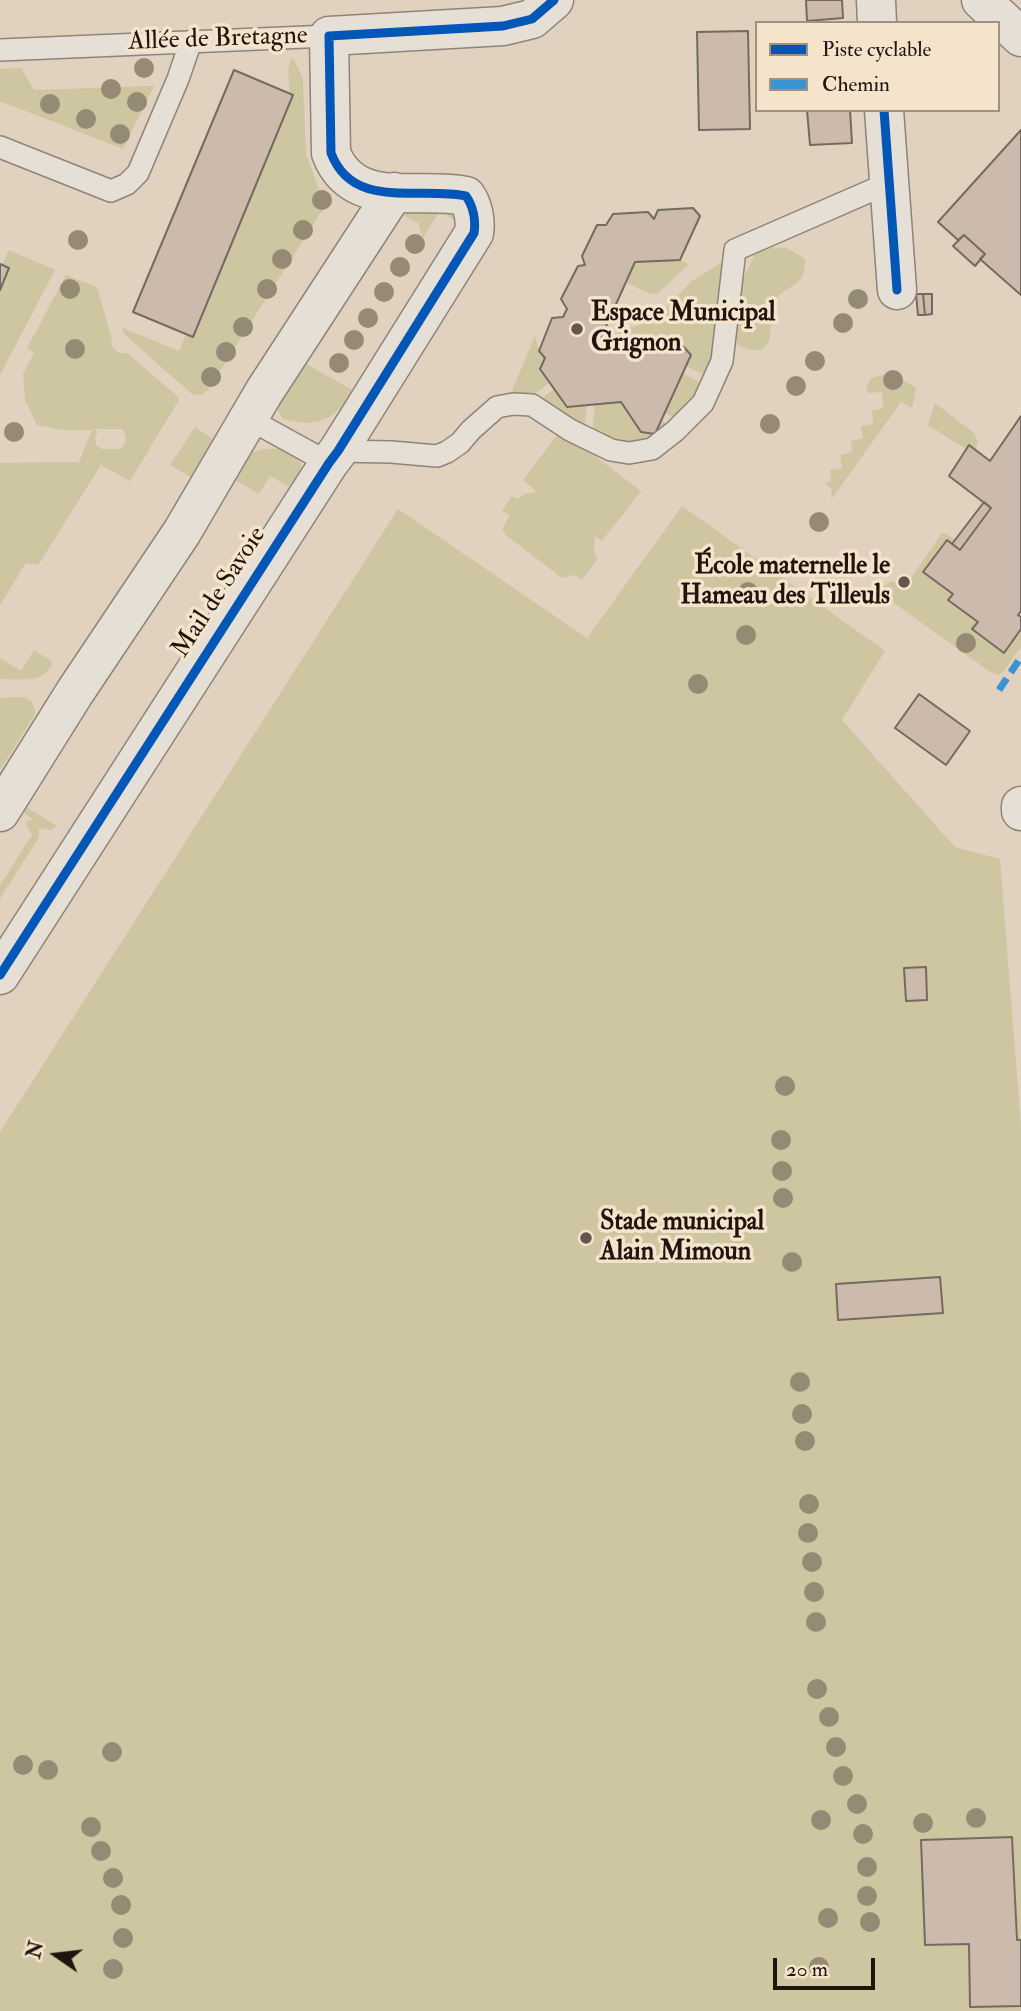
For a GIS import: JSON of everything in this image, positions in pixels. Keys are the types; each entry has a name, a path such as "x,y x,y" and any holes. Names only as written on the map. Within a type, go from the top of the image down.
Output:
{"street":[{"name":"Allée de Bretagne","path":"328,36 503,26 532,19 554,0"},
{"path":"876,0 877,21"},
{"path":"981,0 1021,37"},
{"path":"5,804 75,692 182,532 249,418 394,192 369,190 351,180 335,163 331,153 328,36"},
{"path":"884,112 897,290"},
{"name":"Mail de Savoie","path":"0,975 474,233 475,223 466,196 394,192"}],"lane":[{"name":"Allée de Bretagne","path":"0,50 328,36"},
{"path":"0,147 111,191 127,184 138,173 191,41"},
{"path":"249,418 333,457 391,452 437,456 460,443 497,407 532,405 570,430 611,450 629,453 652,449 703,403 722,361 735,250 875,189 890,190"}],"shaded area":[{"path":"293,58 303,79 306,154 325,206 208,390 202,395 192,394 122,331 123,328 179,351 186,334 193,337 293,95 289,93 288,71"},
{"path":"21,68 34,90 154,86 123,149 0,101 0,69"},
{"path":"449,204 462,225 440,211 423,238 418,223 401,214 410,208"},
{"path":"758,247 787,248 805,259 805,269 799,281 775,300 767,344 762,349 753,350 738,346 735,338 739,289"},
{"path":"9,250 55,270 0,375 0,290 9,269 2,265"},
{"path":"680,260 689,264 658,293 651,294 627,283 635,262"},
{"path":"721,263 726,268 720,338 705,375 686,366 691,356 682,346 637,350 630,340 606,343 611,335 655,319 692,281"},
{"path":"66,275 97,287 112,339 111,345 119,353 127,353 179,400 130,481 101,465 38,565 26,563 0,605 0,463 79,462 92,430 64,430 37,425 25,400 23,374 34,353 27,348","holes":["94,429 122,429 126,439 120,449 102,449 96,445 95,436 98,432"]},
{"path":"535,336 539,351 545,358 540,369 549,383 530,397 515,397 513,388"},
{"path":"303,362 354,391 332,415 316,422 283,419 277,408"},
{"path":"682,373 703,384 703,387 678,419 664,413"},
{"path":"891,373 916,388 912,408 901,402 831,500 832,489 825,483 831,482 830,470 842,468 840,455 852,452 851,441 863,438 861,426 873,424 872,411 883,408 882,392 868,393 866,388 871,378"},
{"path":"554,389 567,407 587,405 584,430 541,402"},
{"path":"621,402 641,432 655,433 661,420 670,426 634,448 592,435 595,405"},
{"path":"935,403 974,433 978,442 975,450 969,445 966,449 928,425"},
{"path":"195,427 217,442 194,479 170,465"},
{"path":"561,430 641,491 602,541 595,536 594,552 598,558 582,580 574,575 562,578 507,536 502,529 510,515 502,511 512,496 518,499 524,494 537,492 523,480"},
{"path":"284,448 301,459 301,471 293,489 270,476 259,494 230,477 252,453"},
{"name":"Stade municipal Alain Mimoun","path":"682,506 885,651 842,720 955,847 1000,859 1021,1127 1021,2011 0,2011 0,1132 398,509 587,638"},
{"path":"944,533 956,540 952,544 946,541 924,572 953,594 948,600 978,622 973,629 1021,629 1021,647 998,675 990,672 876,590 893,581 905,587"},
{"path":"34,650 50,660 52,665 48,671 36,678 0,679 0,658 21,671"},
{"path":"25,697 33,704 35,714 0,770 0,698"},
{"path":"25,806 57,826 51,830 39,828 39,837 0,899 0,885 32,835 26,824 27,821 33,820 24,813 22,808"}],"building":[{"path":"806,0 842,0 843,18 807,21"},
{"path":"748,31 750,129 699,130 697,32"},
{"path":"234,70 293,95 193,337 133,312"},
{"path":"807,112 850,112 852,143 810,145"},
{"path":"1021,130 1021,295 980,259 985,254 964,235 958,240 938,222"},
{"name":"Espace Municipal Grignon","path":"693,208 700,216 680,260 635,262 598,344 630,340 637,350 682,345 691,355 655,434 641,432 621,402 567,407 540,369 545,358 539,351 552,318 563,317 567,309 561,299 578,266 585,265 582,256 597,225 606,225 613,214 648,212 654,219 658,210"},
{"path":"964,235 985,254 975,266 953,246"},
{"path":"0,264 9,268 0,290"},
{"path":"916,294 923,294 925,315 918,315"},
{"path":"923,294 932,294 932,314 925,315"},
{"path":"1021,416 1021,611 1018,615 1021,617 1021,629 1004,653 972,629 978,622 948,600 953,594 923,572 947,540 960,550 991,508 949,476 969,445 990,461"},
{"path":"984,502 991,508 960,550 952,544"},
{"path":"919,694 970,731 946,765 895,728"},
{"path":"926,967 927,1000 906,1001 904,968"},
{"path":"940,1277 943,1313 838,1320 836,1284"},
{"path":"1012,1837 1017,1940 1021,1940 1021,2006 970,2007 969,1944 925,1945 921,1840"}],"marked path":[{"path":"999,690 1021,657"}],"cycle path":[{"path":"0,975 338,451 474,233 473,213 466,196 389,193 355,183 341,171 331,153 329,36 503,26 532,19 554,0"},
{"path":"884,112 897,290"}],"place":[{"name":"Espace Municipal Grignon","path":"577,329"},
{"name":"École maternelle le Hameau des Tilleuls","path":"904,582"},
{"name":"Stade municipal Alain Mimoun","path":"586,1238"}]}
